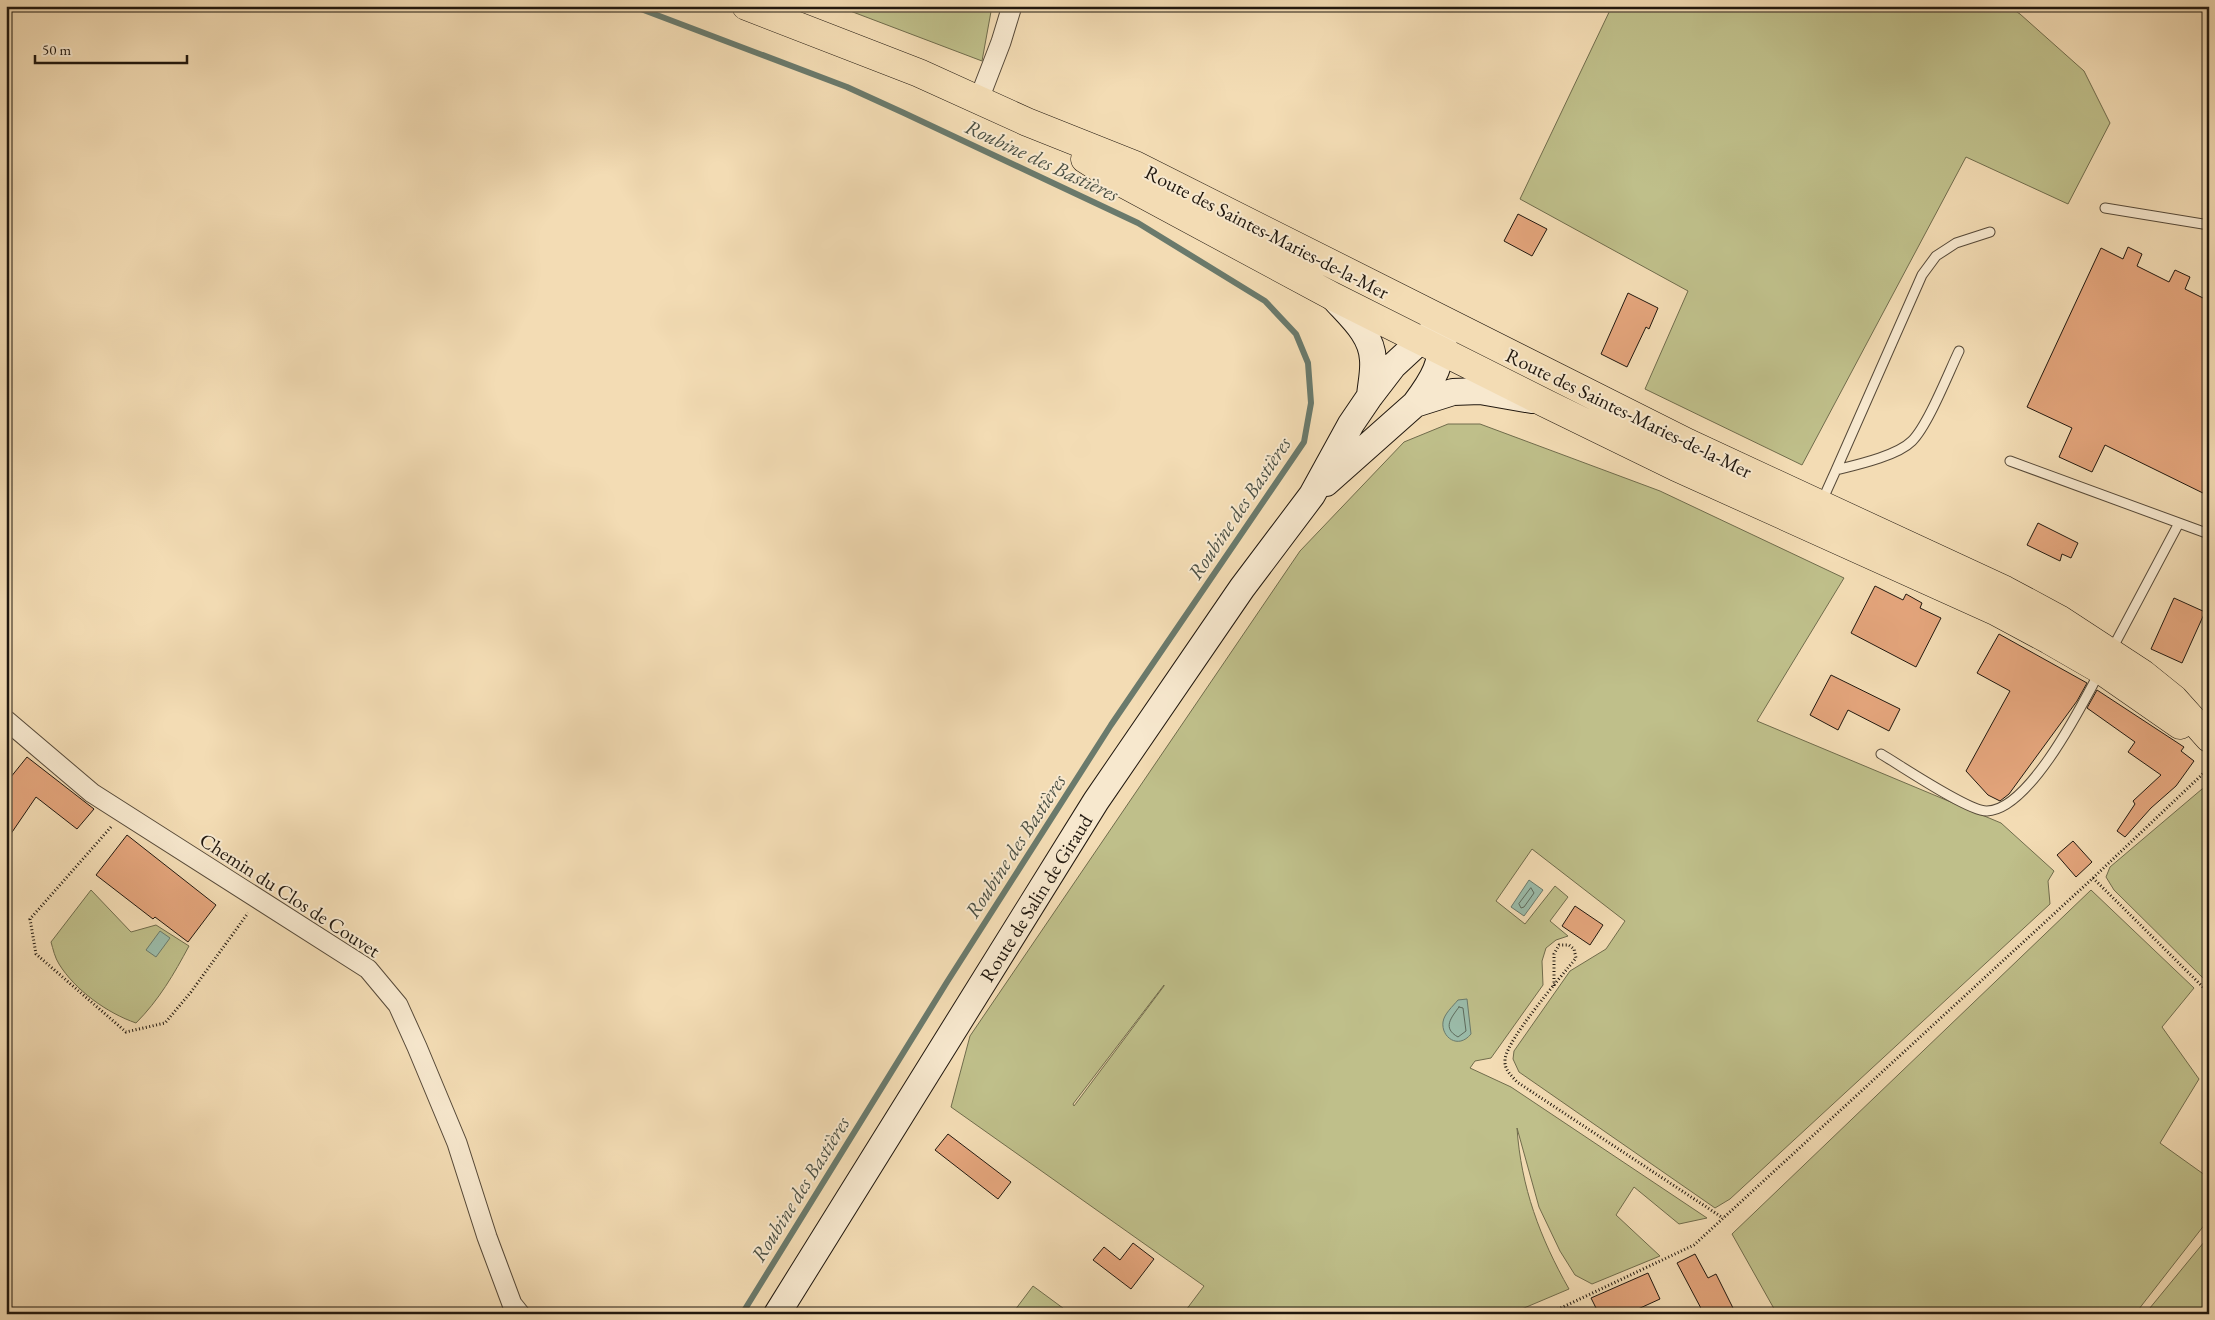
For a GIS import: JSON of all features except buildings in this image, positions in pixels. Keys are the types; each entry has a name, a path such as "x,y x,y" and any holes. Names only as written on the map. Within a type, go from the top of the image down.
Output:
{"main road":[{"name":"Route des Saintes-Maries-de-la-Mer","path":"746,6 919,73 1027,122 1135,165 1446,322 1551,391 1676,468 1815,516 2000,601 2049,640 2106,661 2174,699 2209,738"},
{"name":"Route des Saintes-Maries-de-la-Mer","path":"1027,122 1126,185 1334,297 1431,346 1551,391"},
{"name":"Route de Salin de Giraud","path":"1334,297 1360,326 1370,342 1373,360 1370,396"},
{"name":"Route de Salin de Giraud","path":"777,1314 1096,801 1242,588 1312,495 1370,396 1393,366 1431,346 1446,322"},
{"name":"Route de Salin de Giraud","path":"1312,495 1415,404 1433,380 1431,346"},
{"name":"Route de Salin de Giraud","path":"1415,404 1453,392 1551,391"},
{"name":"Route des Saintes-Maries-de-la-Mer","path":"2106,661 2209,745"}],"street":[{"path":"979,99 1001,42 1012,6"},
{"name":"Chemin du Clos de Couvet","path":"6,720 92,793 368,969 398,1005 457,1143 487,1237 512,1304 520,1314"}],"lane":[{"path":"2105,208 2209,225"},
{"path":"1815,516 1922,275 1936,256 1949,248 1990,232"},
{"path":"1836,470 1896,450 1911,442 1922,427 1959,351"},
{"path":"2010,461 2209,534"},
{"path":"1880,754 1970,807 1987,812 2005,806 2021,793 2066,735 2179,523"}],"path":[{"path":"1548,1314 1694,1245 2093,878 2209,768"},
{"path":"123,813 30,919 36,954 126,1032 165,1023 191,992 258,900"},
{"path":"2093,878 2209,993"},
{"path":"1554,986 1554,954 1559,946 1569,944 1574,949 1576,958 1510,1044 1505,1060 1506,1070 1517,1082 1723,1218"}],"green space":[{"path":"837,6 992,6 982,61"},
{"path":"1612,6 2008,6 2020,14 2084,71 2110,123 2068,204 1966,157 1802,465 1645,389 1688,291 1520,199"},
{"path":"1448,424 1480,424 1660,491 1844,578 1757,721 2001,823 2054,871 2048,881 2050,904 1730,1199 1715,1208 1519,1072 1513,1059 1514,1051 1570,971 1606,949 1625,921 1532,849 1496,901 1525,924 1555,886 1568,897 1550,921 1568,936 1556,940 1546,948 1542,961 1543,985 1491,1058 1475,1061 1470,1068 1511,1087 1707,1218 1679,1224 1634,1187 1616,1215 1660,1256 1592,1284 1575,1275 1560,1251 1539,1207 1517,1128 1523,1171 1534,1212 1549,1251 1569,1289 1510,1314 1183,1314 1204,1286 951,1107 970,1036 1300,551 1404,442","holes":["1164,986 1074,1106 1073,1104"]},
{"path":"2209,787 2209,984 2114,890 2106,877 2110,867 2202,789"},
{"path":"91,890 131,932 156,925 189,946 166,986 136,1023 125,1019 93,1000 66,974 54,953 51,942"},
{"path":"2091,890 2194,988 2162,1027 2199,1079 2160,1143 2209,1178 2209,1219 2135,1314 1777,1314 1732,1234"},
{"path":"2209,1236 2209,1314 2145,1314"},
{"path":"1033,1286 1071,1314 1012,1314"}],"water":[{"path":"1529,880 1543,890 1524,916 1511,907"},
{"path":"160,931 170,938 156,957 146,950"},
{"path":"1467,999 1471,1034 1461,1041 1451,1040 1443,1027 1445,1016 1458,1000"}],"waterway":[{"name":"Roubine des Bastières","path":"633,6 847,87 1138,223 1265,301 1296,334 1308,363 1311,403 1304,442 1111,725 947,982 742,1314"}]}
